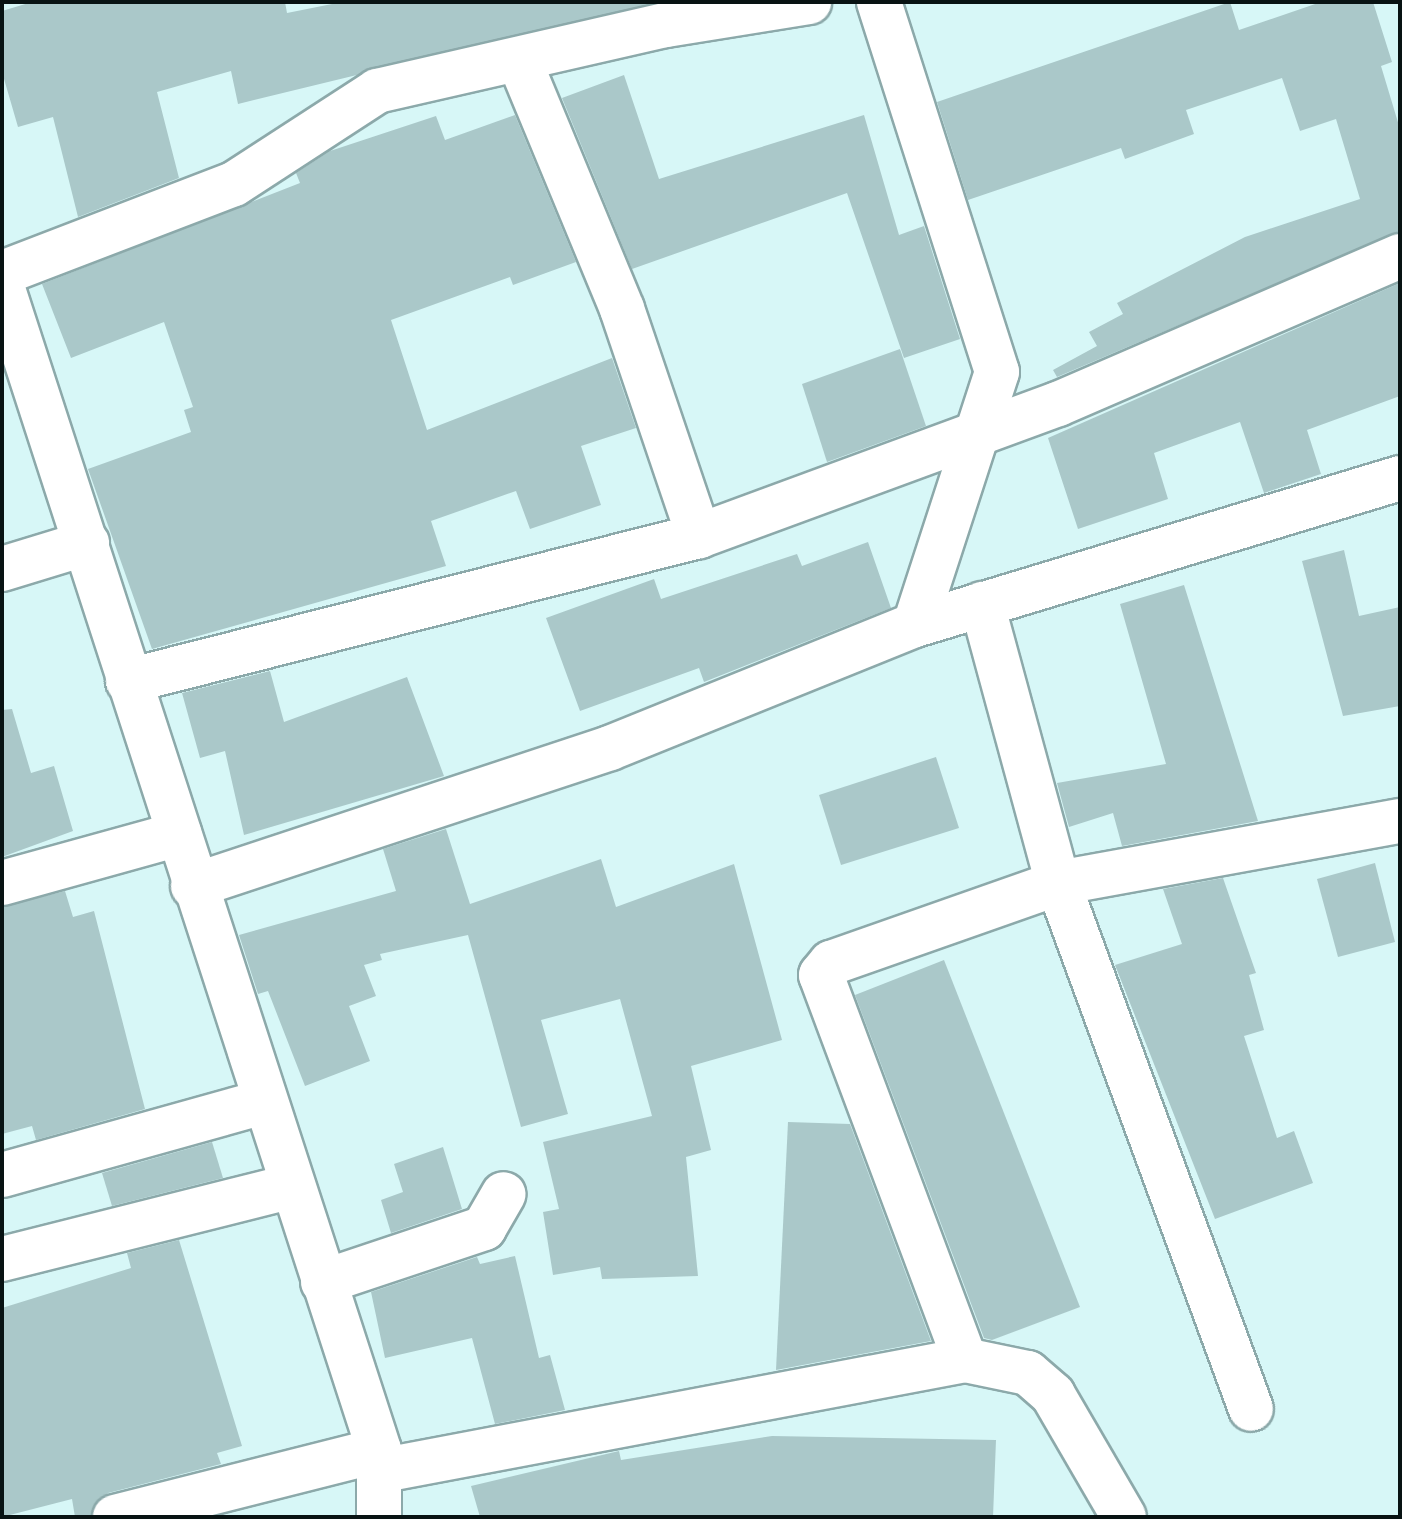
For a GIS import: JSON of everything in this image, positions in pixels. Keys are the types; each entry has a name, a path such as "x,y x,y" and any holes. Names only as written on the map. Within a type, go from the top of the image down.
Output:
{"street":[{"path":"2,273 234,184 377,91 693,19 809,2"},
{"path":"879,2 997,372 1003,422 950,614 1058,883 1251,1409"},
{"path":"519,60 622,309 699,536"},
{"path":"128,681 699,536 1003,422 1400,256"},
{"path":"6,314 87,543 193,886 323,1282 406,1461"},
{"path":"193,886 610,748 950,614 1400,478"},
{"path":"2,569 87,543"},
{"path":"965,1360 821,975 831,963 1058,883 1400,821"},
{"path":"2,883 179,834"},
{"path":"2,1175 264,1102"},
{"path":"2,1259 292,1186"},
{"path":"323,1282 484,1228 504,1194"},
{"path":"115,1517 965,1360 1028,1373 1053,1395 1124,1517"},
{"path":"379,1517 406,1461"}],"building":[{"path":"32,2 285,2 287,13 342,2 648,4 238,104 231,71 157,92 179,178 78,217 53,117 18,127 2,72 2,11"},
{"path":"1230,2 1239,30 1321,2 1373,2 1392,62 1381,66 1400,129 1400,231 1057,377 1053,370 1097,346 1089,332 1123,314 1117,303 1245,237 1360,199 1336,119 1300,131 1282,78 1186,110 1194,134 1125,159 1121,148 968,200 937,102"},
{"path":"624,75 659,179 864,115 899,235 924,226 960,339 904,358 847,193 632,269 562,98"},
{"path":"515,115 576,262 513,285 510,277 391,320 427,430 612,358 636,428 581,446 601,505 530,529 516,491 431,521 446,566 152,649 88,469 191,432 184,410 193,407 164,322 71,358 42,284 300,183 296,173 330,151 436,116 445,140"},
{"path":"1400,283 1400,396 1307,430 1321,474 1264,493 1240,422 1154,453 1168,499 1078,529 1048,438"},
{"path":"900,349 926,426 827,462 802,384"},
{"path":"868,542 891,608 704,682 699,668 580,711 546,618 654,579 661,599 797,554 802,566"},
{"path":"1344,550 1359,616 1400,607 1400,706 1343,716 1302,561"},
{"path":"1184,585 1258,821 1122,846 1113,813 1069,827 1057,783 1166,764 1120,604"},
{"path":"270,671 284,722 407,677 444,776 244,835 225,751 200,758 182,693"},
{"path":"12,709 31,773 54,766 73,831 2,857 2,710"},
{"path":"936,757 959,828 841,865 819,795"},
{"path":"446,829 470,904 601,859 616,907 734,864 782,1040 691,1066 711,1150 686,1157 698,1276 602,1279 600,1267 553,1275 543,1212 559,1209 543,1142 652,1116 620,999 541,1020 568,1114 521,1127 468,935 380,954 382,960 364,965 376,996 349,1006 370,1061 305,1086 268,991 258,994 239,935 396,891 383,849"},
{"path":"1375,863 1395,942 1338,957 1317,879"},
{"path":"1223,878 1256,973 1249,975 1264,1030 1244,1036 1277,1138 1294,1131 1313,1183 1215,1219 1115,965 1182,944 1163,889"},
{"path":"65,891 73,917 94,911 145,1109 36,1140 32,1126 2,1134 2,907"},
{"path":"944,960 1080,1307 992,1340 984,1338 855,995"},
{"path":"788,1122 850,1124 931,1341 776,1370"},
{"path":"212,1142 223,1178 112,1206 102,1173"},
{"path":"443,1147 462,1209 391,1233 381,1200 403,1192 394,1164"},
{"path":"179,1240 242,1446 217,1453 221,1464 108,1493 91,1517 75,1517 72,1499 2,1517 2,1308 131,1268 127,1253"},
{"path":"515,1256 539,1358 550,1355 565,1410 495,1424 472,1338 385,1358 371,1292 477,1257 480,1264"},
{"path":"772,1436 996,1440 993,1517 480,1517 471,1486 619,1451 621,1460"}]}
